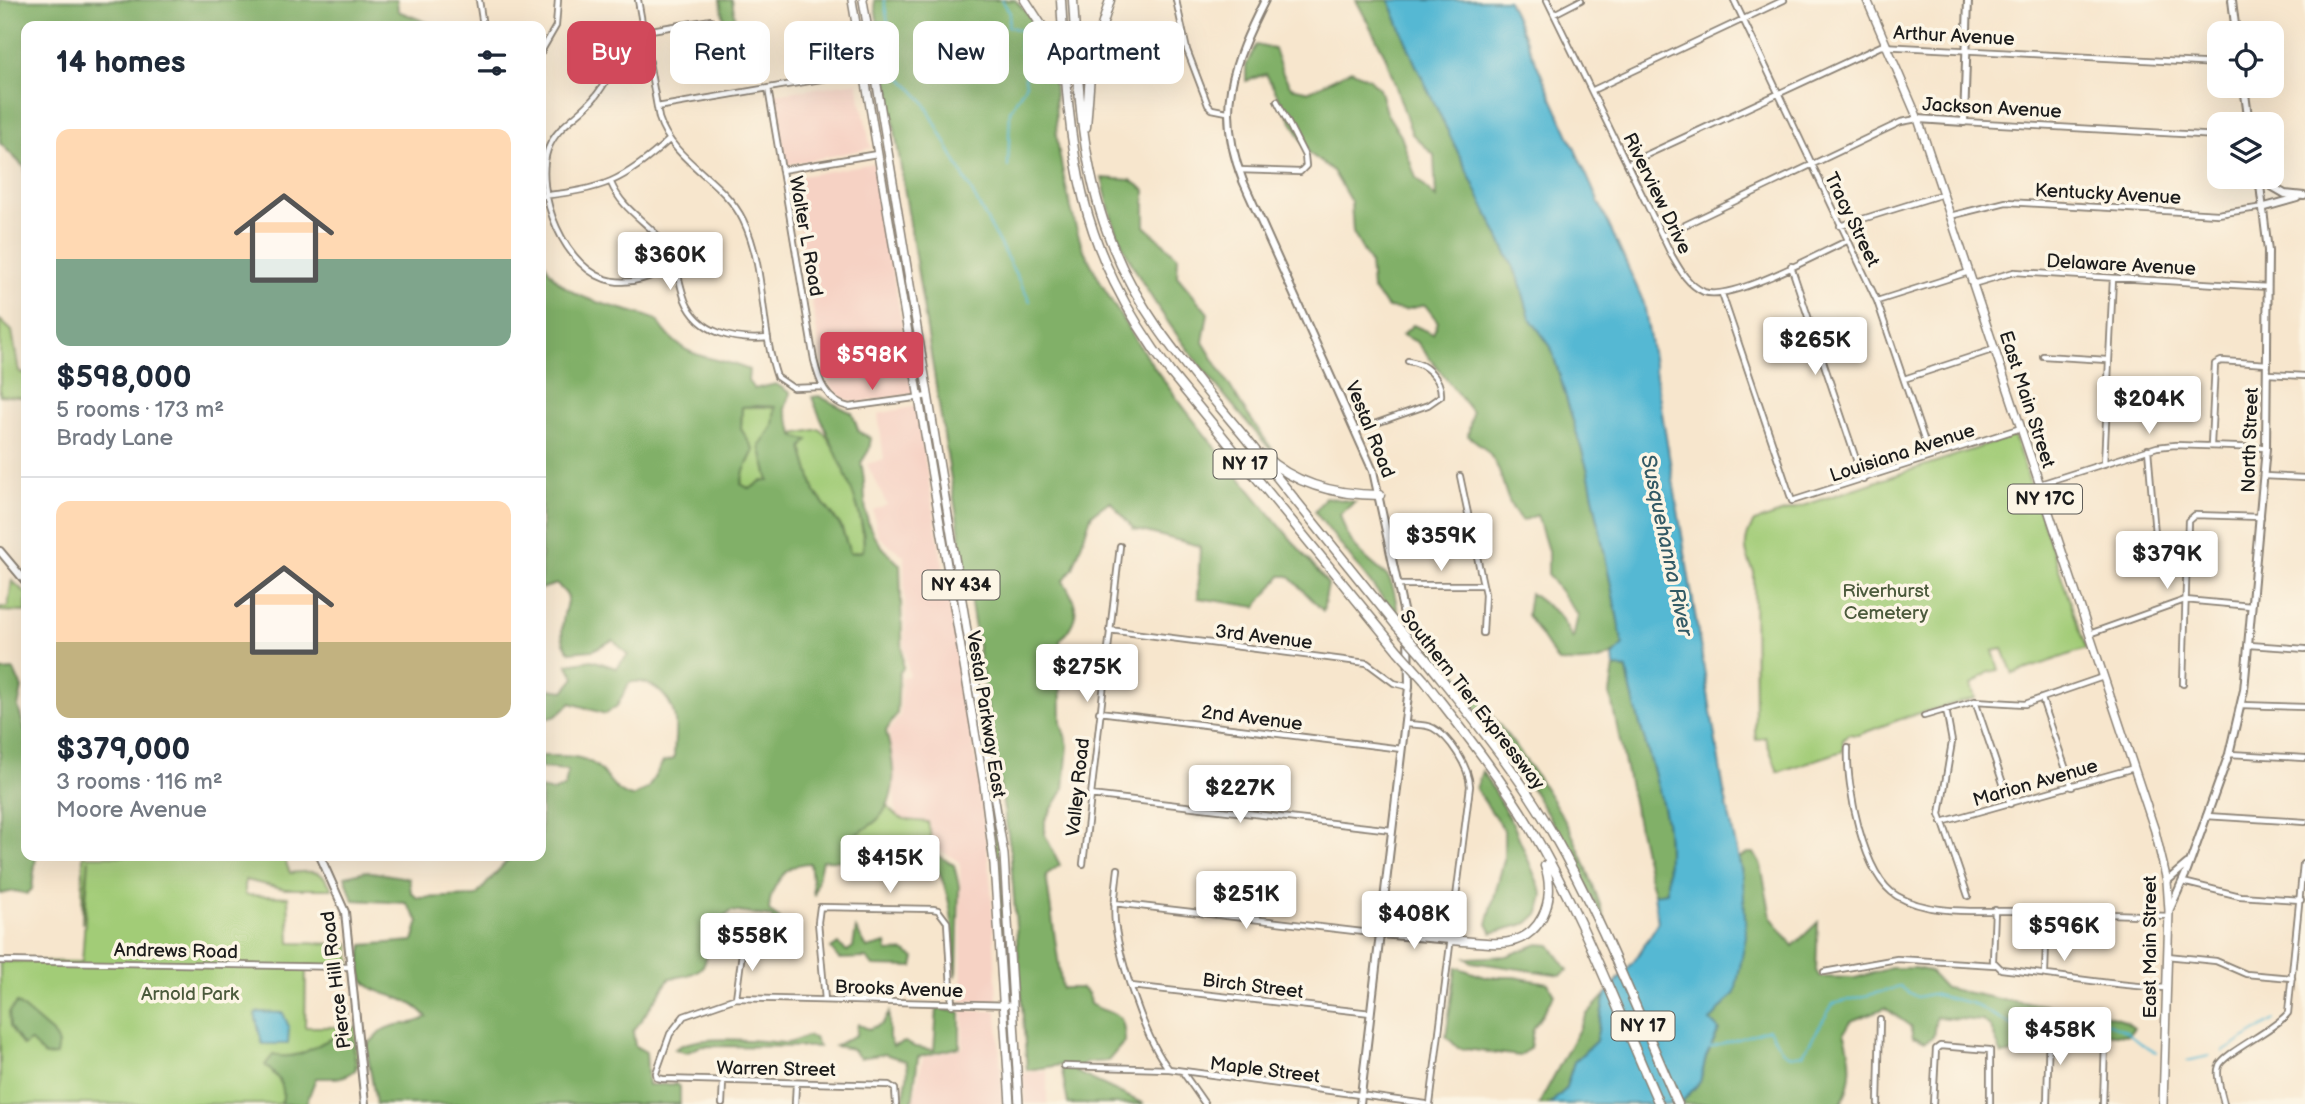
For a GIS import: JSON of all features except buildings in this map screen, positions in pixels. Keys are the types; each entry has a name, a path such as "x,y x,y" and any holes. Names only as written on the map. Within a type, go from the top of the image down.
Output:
{"highway":[{"path":"1025,0 1047,34 1066,95"},
{"name":"Southern Tier Expressway","path":"1060,0 1066,95 1074,163 1091,228 1116,288 1136,324 1178,382 1424,680 1484,758 1532,830 1598,966 1659,1104"},
{"name":"Southern Tier Expressway","path":"1073,0 1080,114 1087,165 1108,236 1140,302 1170,347 1510,766 1563,853 1609,948 1678,1104"},
{"path":"1087,165 1086,126 1091,62 1110,0"},
{"path":"1243,436 1276,466 1298,479 1337,491 1380,495"},
{"path":"1451,940 1502,944 1525,935 1540,922 1548,905 1550,885 1532,830"}],"main road":[{"name":"Vestal Parkway East","path":"852,0 856,21"},
{"name":"Vestal Parkway East","path":"863,0 866,21"},
{"name":"East Main Street","path":"1867,0 1889,46 1918,119 2134,768 2167,881 2169,913 2164,1104"},
{"name":"Vestal Parkway East","path":"866,84 984,785 994,864 1010,1104"},
{"name":"Vestal Parkway East","path":"876,84 1004,855 1019,1104"}],"street":[{"path":"479,0 482,21"},
{"path":"546,43 556,26 558,0"},
{"path":"638,0 643,21"},
{"path":"1176,0 1187,50 1208,105 1212,109 1227,111"},
{"name":"Vestal Road","path":"1265,0 1235,64 1227,111 1231,146 1238,170 1357,430 1380,495 1410,650 1405,724 1360,1104"},
{"name":"Riverview Drive","path":"1548,0 1662,236 1689,283 1706,293 1722,294"},
{"path":"1554,14 1581,0"},
{"name":"Tracy Street","path":"1734,0 1877,301 1930,457"},
{"path":"1593,90 1784,0"},
{"path":"1964,122 1968,0"},
{"path":"2232,0 2235,21"},
{"path":"656,29 711,20"},
{"name":"Arthur Avenue","path":"1629,163 1876,47 2207,63"},
{"path":"546,158 562,126 588,105 604,84"},
{"path":"653,84 657,107 669,140 732,202 744,221 750,237 772,363 780,381 793,388 823,387 838,403 849,407 929,396"},
{"path":"657,107 795,84"},
{"name":"Walter L Road","path":"768,89 814,360 823,387"},
{"path":"1238,170 1300,172 1304,169 1305,156 1277,101"},
{"name":"Jackson Avenue","path":"1662,236 1901,122 1918,119 2207,135"},
{"path":"546,195 611,183 640,167 669,140"},
{"path":"782,170 878,154"},
{"path":"611,183 632,215 666,245 686,301 702,324 736,338 768,338"},
{"name":"North Street","path":"2169,913 2183,882 2229,754 2242,705 2266,448 2269,288 2265,207 2261,189"},
{"path":"2277,189 2285,194 2304,196"},
{"path":"1840,226 1943,194"},
{"path":"2265,207 2304,196"},
{"path":"546,200 560,234 586,267 599,276 625,282 675,266"},
{"name":"Kentucky Avenue","path":"1950,216 2006,202 2218,214 2243,213 2265,207"},
{"path":"1722,294 1743,288 1847,241"},
{"path":"1791,266 1863,480"},
{"path":"1877,301 1969,272"},
{"name":"Delaware Avenue","path":"1973,284 2014,272 2269,288"},
{"path":"2104,464 2113,278"},
{"name":"Louisiana Avenue","path":"1722,294 1792,500 1797,501 2021,428"},
{"path":"1904,379 1994,349"},
{"path":"2043,356 2107,360"},
{"path":"1357,430 1437,400 1441,393 1425,365 1408,361"},
{"path":"2211,445 2215,364 2221,361 2268,364"},
{"path":"2268,374 2305,376"},
{"path":"2039,484 2148,449 2175,445 2266,448"},
{"path":"2148,449 2157,558"},
{"path":"1460,476 1483,585 1483,633"},
{"path":"2264,476 2305,478"},
{"path":"2183,684 2188,521 2195,515 2261,517"},
{"name":"Valley Road","path":"1083,864 1120,546"},
{"path":"0,551 21,576"},
{"path":"1399,585 1483,585"},
{"path":"2089,634 2185,600 2252,606"},
{"name":"3rd Avenue","path":"1109,629 1367,663 1394,683 1409,687"},
{"path":"2249,645 2305,649"},
{"path":"1924,716 1975,701 2015,704 2042,699 2104,677"},
{"path":"2042,699 2072,787"},
{"path":"1975,701 2010,804"},
{"path":"2242,705 2305,707"},
{"path":"1946,709 1952,742 1947,782 1940,804 1942,822 1968,896"},
{"name":"2nd Avenue","path":"1099,712 1402,749"},
{"path":"1405,724 1436,729 1465,767 1469,779 1451,940 1428,1104"},
{"path":"1847,748 1861,831 1875,873 1887,888 1919,905 2047,912 2169,913"},
{"path":"2229,754 2305,758"},
{"name":"Marion Avenue","path":"1942,822 2134,768"},
{"path":"1090,795 1392,830"},
{"path":"2206,816 2305,822"},
{"name":"Pierce Hill Road","path":"322,861 345,912 365,1104"},
{"name":"North Street","path":"2167,881 2188,862"},
{"path":"2224,1104 2219,1065 2283,1018 2290,1007 2304,864"},
{"path":"1118,869 1114,903 1115,924 1131,986 1169,1069"},
{"path":"2183,882 2240,896 2301,900"},
{"path":"1114,903 1451,940"},
{"path":"825,1000 818,922 822,905 933,909 944,916 953,1005"},
{"path":"1995,910 1993,961 1996,965"},
{"path":"2045,973 2047,912"},
{"path":"736,998 743,945"},
{"path":"2167,956 2216,961 2246,974 2292,978"},
{"path":"1824,972 1897,959 1996,965 2072,976 2108,986 2167,988"},
{"name":"Andrews Road","path":"0,961 351,967"},
{"name":"Birch Street","path":"1131,986 1371,1013"},
{"name":"Brooks Avenue","path":"656,1074 670,1034 684,1016 736,998 1014,1005"},
{"path":"1878,1104 1880,1019"},
{"path":"2047,1104 2049,1029"},
{"path":"2103,1104 2105,1041"},
{"path":"1933,1104 1938,1046 1983,1047 1990,1050 1990,1104"},
{"name":"Maple Street","path":"1064,1066 1169,1069 1428,1104"},
{"path":"1184,1073 1205,1104"},
{"name":"Warren Street","path":"656,1074 663,1079 889,1085 895,1089 896,1104"},
{"path":"723,1081 723,1104"},
{"path":"795,1104 796,1083"}],"shaded area":[{"path":"857,84 871,148 786,165 774,94"},
{"path":"874,163 914,394 855,403 840,397 829,384 821,357 791,178"},
{"path":"916,406 980,784 991,886 997,1001 962,1002 960,862 897,824 889,731 900,715 901,678 909,675 905,652 904,556 878,536 873,510 887,505 867,464 884,459 878,414"},
{"path":"963,1011 997,1011 1003,1104 913,1104 923,1058 963,1048"},
{"path":"1047,1071 1047,1104 1025,1104 1022,1073"}],"green space":[{"path":"0,0 397,0 398,11 423,21 21,21 21,164 0,143"},
{"path":"720,0 732,0 736,21 724,21"},
{"path":"874,0 1015,0 1034,21 1023,21 1023,84 1055,84 1058,147 1072,212 1080,241 1108,296 1135,340 1196,424 1328,584 1323,611 1289,576 1281,576 1256,607 1198,598 1200,546 1134,529 1110,501 1092,514 1073,568 1063,581 1075,604 1072,625 1060,640 1061,723 1068,745 1064,789 1045,820 1045,835 1060,865 1046,875 1062,988 1081,988 1088,993 1090,1004 1120,1018 1124,1030 1125,1041 1108,1061 1085,1063 1076,1072 1144,1104 1068,1104 1061,1065 1027,1070 1010,847 887,84 899,84 899,21 877,21"},
{"path":"1356,0 1389,0 1415,63 1519,279 1530,318 1551,347 1588,471 1623,646 1609,656 1585,662 1558,662 1527,615 1530,593 1559,615 1573,639 1578,615 1548,575 1548,551 1537,515 1522,521 1513,510 1491,457 1468,436 1472,412 1417,342 1402,335 1413,325 1433,334 1438,322 1425,305 1404,310 1388,308 1372,289 1370,263 1353,233 1351,202 1333,171 1309,153 1266,74 1246,81 1246,66 1256,45 1274,49 1291,87 1310,91 1351,70 1370,79 1379,88 1386,112 1401,136 1416,178 1436,198 1434,155 1412,134 1385,55"},
{"path":"1102,178 1131,180 1145,190 1145,226 1178,257 1177,276 1208,313 1203,342 1242,406 1281,462 1193,356 1153,300 1117,233"},
{"path":"546,265 562,285 576,293 657,320 667,334 688,351 749,370 748,381 754,389 776,384 790,393 785,409 795,437 808,440 802,448 815,492 841,527 850,553 863,551 864,536 860,517 854,496 812,397 819,396 852,413 859,432 871,438 869,450 861,463 869,525 878,542 900,565 903,668 899,674 897,714 886,731 893,764 890,797 879,818 847,841 851,851 896,842 911,843 954,865 959,886 955,977 949,903 933,862 897,853 890,862 822,860 814,896 810,863 801,864 786,872 775,886 769,911 780,919 774,932 772,917 731,911 708,933 708,953 702,966 691,974 670,978 633,1032 635,1046 646,1052 648,1085 676,1084 680,1087 680,1104 376,1104 366,1045 388,1027 416,1022 427,1017 415,1006 369,986 363,977 360,964 363,945 413,941 419,921 406,903 353,900 345,876 366,871 409,878 411,892 417,898 476,896 507,861 546,861 546,790 553,792 565,787 568,770 546,768 546,756 569,756 589,761 620,792 632,797 648,788 663,762 674,759 674,714 668,700 651,685 629,683 617,706 605,714 571,703 556,716 546,719 546,689 564,691 575,678 567,664 592,660 616,668 628,655 613,640 593,650 570,652 565,646 562,632 568,596 557,584 546,587","holes":["742,407 775,407 773,426 760,446 769,481 761,481 750,489 741,484 754,450 741,429"]},
{"path":"0,320 12,331 21,373 21,397 0,395"},
{"path":"742,407 775,407 773,426 760,446 769,481 761,481 750,489 741,484 754,450 741,429"},
{"path":"923,407 943,501 997,828 1010,989 1006,995 992,817"},
{"path":"820,429 836,452 851,487 861,524 863,551 850,553 841,526 815,492 802,448 794,434"},
{"name":"Riverhurst Cemetery","path":"2014,436 2086,649 2013,674 2003,649 1993,651 1999,670 1989,672 1971,685 1975,698 1909,716 1858,735 1848,734 1843,740 1843,751 1778,772 1765,737 1756,740 1755,731 1754,572 1746,547 1754,522"},
{"path":"1325,497 1355,502 1340,514 1344,525 1352,543 1392,583 1398,618 1315,512"},
{"path":"12,581 21,589 21,612 0,611 0,607 8,607"},
{"path":"1424,649 1434,650 1470,689 1508,736 1557,808 1587,869 1611,936 1573,859 1506,749 1453,681"},
{"path":"1614,667 1627,669 1662,802 1668,839 1667,892 1654,894 1649,876 1610,694"},
{"path":"14,670 21,686 18,707 21,717 21,861 35,861 32,889 27,894 15,891 0,894 0,671"},
{"path":"1482,771 1514,826 1543,895 1539,913 1528,923 1492,933 1487,924 1504,860 1504,830 1476,789"},
{"path":"887,804 899,817 928,822 934,853 899,841 871,851 850,851 847,840 878,818"},
{"path":"1748,853 1754,853 1761,865 1771,917 1793,946 1818,922 1816,971 1820,977 1855,978 1891,968 1915,968 1929,971 1945,988 2004,1000 2091,1011 2119,1018 2134,1028 2128,1035 2076,1031 2060,1020 2043,1020 2043,1042 2038,1050 2002,1055 1991,1028 1983,1021 1936,1017 1933,1037 1925,1042 1913,1037 1910,1026 1885,1008 1851,1021 1844,1033 1850,1069 1848,1087 1841,1104 1680,1104 1700,1082 1706,1057 1719,1030 1709,1021 1735,992 1743,879 1739,859"},
{"name":"Arnold Park","path":"83,861 89,861 82,924"},
{"name":"Arnold Park","path":"89,861 285,861 290,873 315,872 324,877 332,889 285,889 245,880 245,895 288,897 290,943 349,944 351,967 306,966 305,1027 357,1027 361,1066 296,1068 292,1104 0,1104 0,961 82,962"},
{"path":"856,929 867,948 886,943 887,952 903,951 915,958 913,967 873,966 867,958 839,959 831,949 838,944 847,951 853,947"},
{"path":"1538,944 1550,945 1568,970 1561,975 1472,962 1466,958 1507,956"},
{"path":"1456,967 1485,977 1514,977 1548,983 1554,995 1533,1029 1530,1048 1520,1056 1458,1048 1446,1036"},
{"path":"1605,995 1596,1041 1574,1062 1565,1090 1550,1104 1539,1104 1587,1014"},
{"path":"348,998 356,1069 342,1077 316,1078 306,1104 281,1104 282,1087 278,1078 265,1065 273,1055 295,1055 328,1040 348,1035"},
{"path":"17,1003 52,1033 58,1044 56,1055 45,1056 30,1041 23,1046 10,1027 9,1012"},
{"path":"937,1009 960,1012 960,1047 918,1057 912,1104 903,1104 908,1071 906,1061 885,1054 860,1058 852,1049 835,1046 856,1035 858,1024 868,1029 882,1024 889,1013 889,1038 893,1046 905,1042 915,1047 934,1050"},
{"path":"807,1036 814,1038 819,1047 701,1046 686,1053 675,1049 698,1041 786,1043"}],"water":[{"name":"Susquehanna River","path":"1389,0 1508,0 1644,303 1724,791 1743,879 1746,936 1735,993 1710,1021 1719,1030 1706,1057 1700,1082 1680,1104 1550,1104 1565,1090 1574,1062 1596,1041 1605,995 1635,960 1658,923 1654,894 1667,892 1666,822 1627,669 1614,667 1613,656 1623,645 1588,471 1551,347 1530,318 1519,279 1415,63"},
{"path":"283,1013 289,1027 288,1044 262,1044 255,1014"}],"waterway":[{"path":"884,0 896,72 923,100 1030,301"},
{"path":"1002,0 1010,13 1008,26 1022,31 1019,43 1026,84 1010,111 1008,167"},
{"path":"1710,1048 1769,1029 1782,1050 1790,1056 1803,1054 1833,1004 1900,987 1917,997 1931,994 1971,1003 2019,1029 2037,1027 2045,1008 2075,1013 2125,1031 2147,1048 2157,1052"},
{"path":"2223,1052 2274,1020"},
{"path":"2187,1061 2209,1056"}]}
